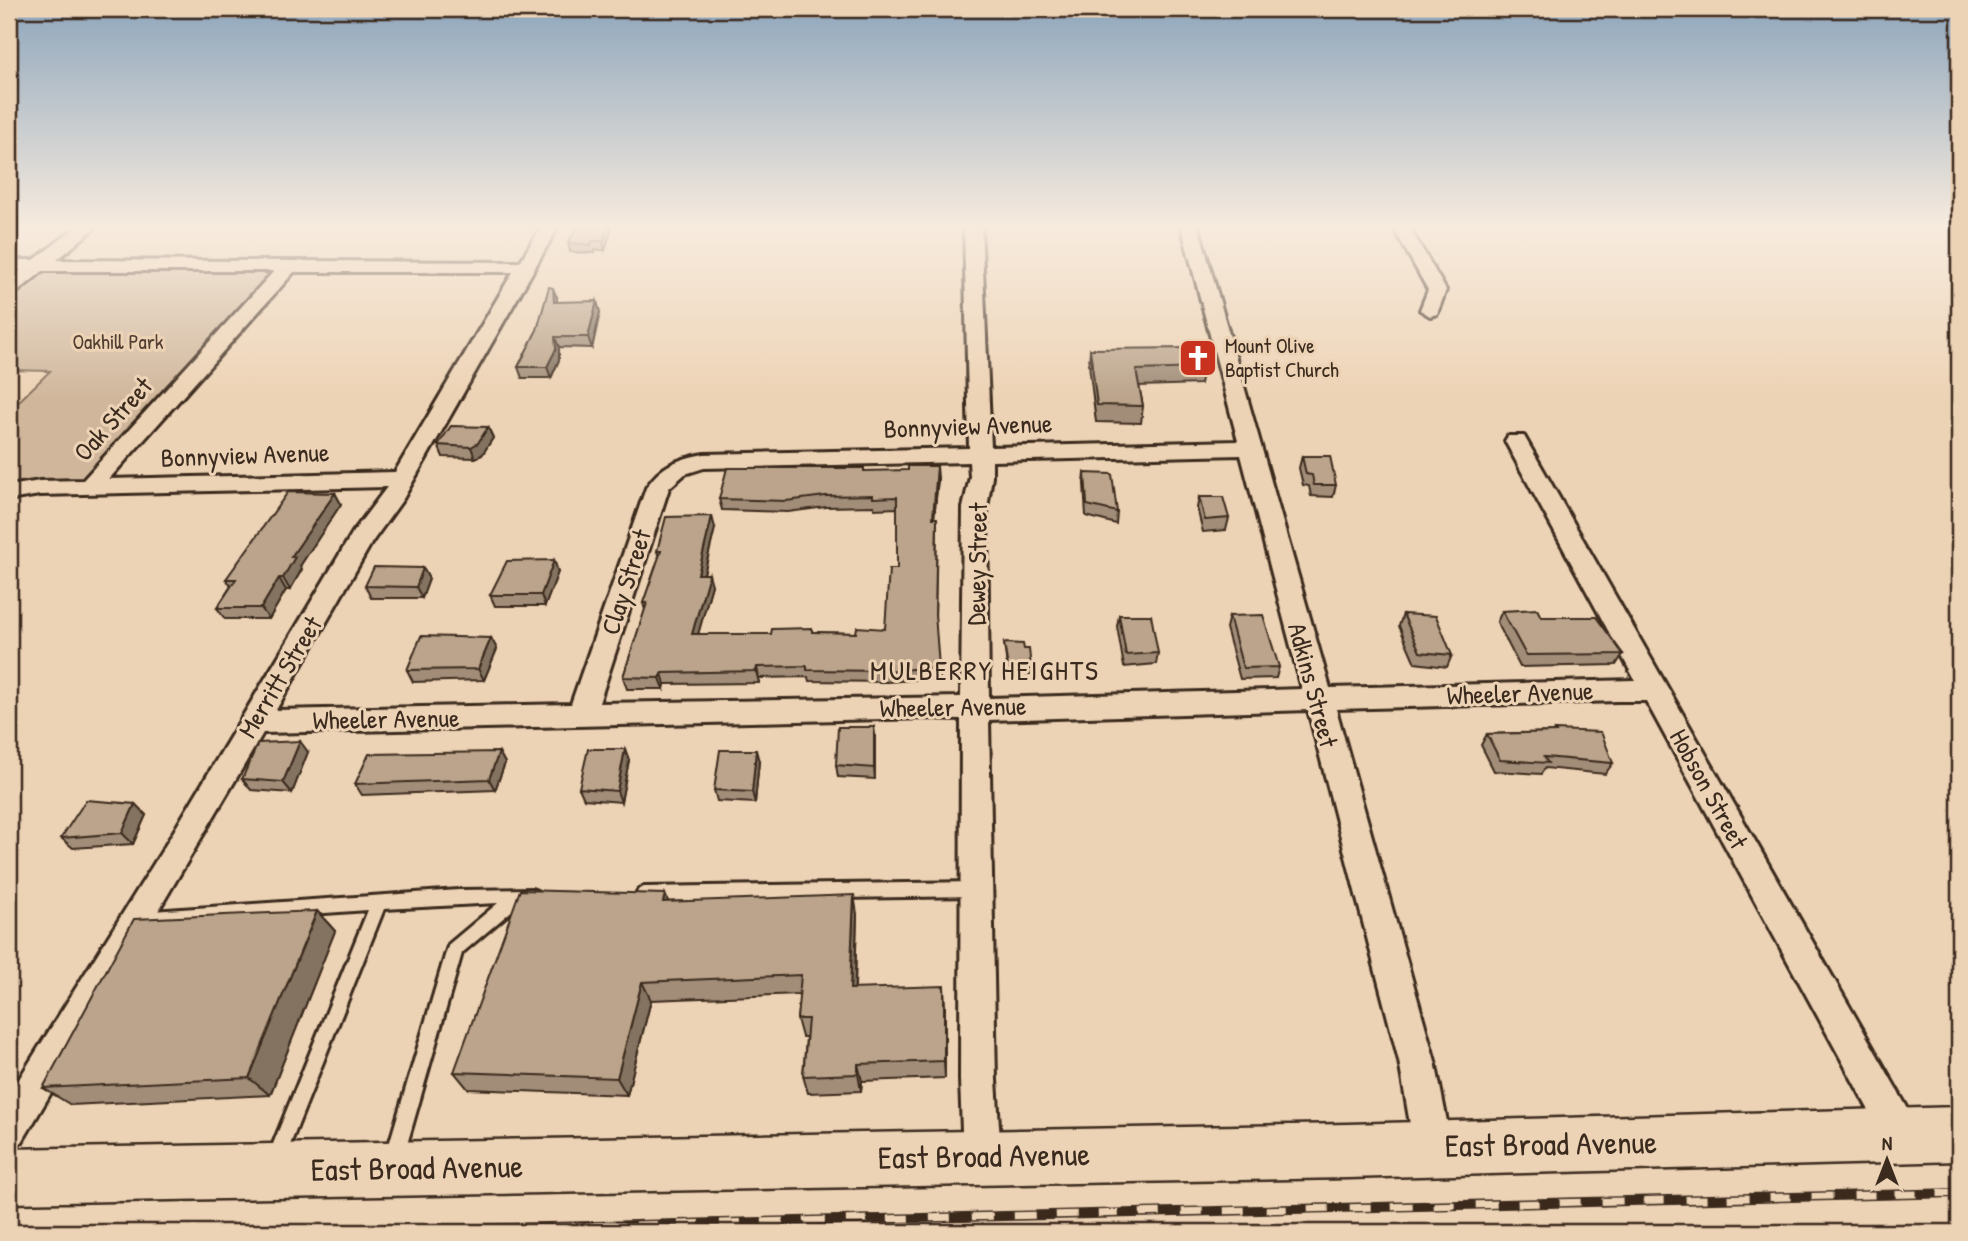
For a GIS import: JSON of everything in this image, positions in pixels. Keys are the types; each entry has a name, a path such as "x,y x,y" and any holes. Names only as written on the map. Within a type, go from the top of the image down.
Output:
{"main road":[{"name":"East Broad Avenue","path":"9,1176 1959,1134"}],"street":[{"name":"Oak Street","path":"9,493 40,488 89,487 274,283"},
{"name":"Merritt Street","path":"9,1129 137,919 362,538 402,479 516,283"},
{"name":"Dewey Street","path":"974,283 980,453 974,561 978,1080 982,1156"},
{"name":"Adkins Street","path":"1206,283 1417,1061 1433,1147"},
{"path":"1430,310 1437,290 1433,283"},
{"name":"Hobson Street","path":"1516,441 1903,1136"},
{"name":"Bonnyview Avenue","path":"688,464 704,461 980,453 1250,448"},
{"name":"Clay Street","path":"581,715 658,488 667,474 688,464"},
{"name":"Bonnyview Avenue","path":"89,487 402,479"},
{"name":"Wheeler Avenue","path":"253,722 928,707 977,709 1654,691"}],"lane":[{"path":"629,894 977,890"},
{"path":"137,919 379,902 545,895"},
{"path":"391,1169 455,949 518,896"},
{"path":"271,1172 379,902"}],"green space":[{"name":"Oakhill Park","path":"19,283 271,283 88,483 43,484 9,489 9,411 50,371 9,370 9,291"}],"building":[{"path":"549,287 553,288 554,302 597,301 588,337 555,337 556,349 547,367 518,367 537,330"},
{"path":"1191,348 1203,368 1136,370 1143,406 1097,405 1090,349"},
{"path":"451,426 488,427 478,443 471,447 438,445"},
{"path":"1302,456 1330,456 1336,485 1314,485 1312,475 1306,474"},
{"path":"908,466 937,466 933,518 937,518 935,614 939,667 886,671 807,670 807,666 757,667 756,671 662,673 660,678 623,677 647,603 643,603 661,551 657,551 666,517 712,516 698,574 709,574 692,634 771,634 772,629 812,628 812,632 856,633 857,627 885,629 889,569 897,569 897,497 825,496 786,501 719,499 727,468 864,468 864,471 908,470"},
{"path":"1085,473 1112,474 1117,512 1087,505"},
{"path":"288,492 335,493 291,557 295,557 261,608 217,608 236,579 226,579"},
{"path":"1199,497 1223,497 1229,518 1205,520"},
{"path":"554,560 541,595 490,595 507,561"},
{"path":"374,567 423,568 416,587 365,586"},
{"path":"1537,609 1541,617 1596,617 1623,654 1526,655 1502,611"},
{"path":"1403,614 1436,616 1452,655 1420,652"},
{"path":"1119,615 1151,615 1158,653 1126,655"},
{"path":"1263,615 1279,667 1243,668 1229,616"},
{"path":"421,636 491,638 478,669 407,670"},
{"path":"1004,643 1023,644 1024,649 1029,649 1031,668 1008,668"},
{"path":"838,727 874,727 874,768 836,765"},
{"path":"1555,730 1601,732 1613,763 1544,757 1548,763 1500,760 1487,734 1556,732"},
{"path":"300,741 283,782 242,779 258,743"},
{"path":"588,749 625,749 617,791 579,788"},
{"path":"720,750 756,750 752,792 714,790"},
{"path":"499,752 489,779 355,784 369,754"},
{"path":"86,800 135,804 122,833 61,838"},
{"path":"520,890 665,894 663,902 854,895 850,989 944,986 944,1061 858,1064 858,1074 803,1076 808,1019 797,1019 801,975 642,982 617,1078 454,1072"},
{"path":"317,911 249,1078 43,1088 134,919"}],"railway":[{"path":"342,1232 1959,1193"}],"place":[{"name":"Mount Olive Baptist Church","path":"1198,358"}],"district":[{"name":"MULBERRY HEIGHTS","path":"985,670"}]}
